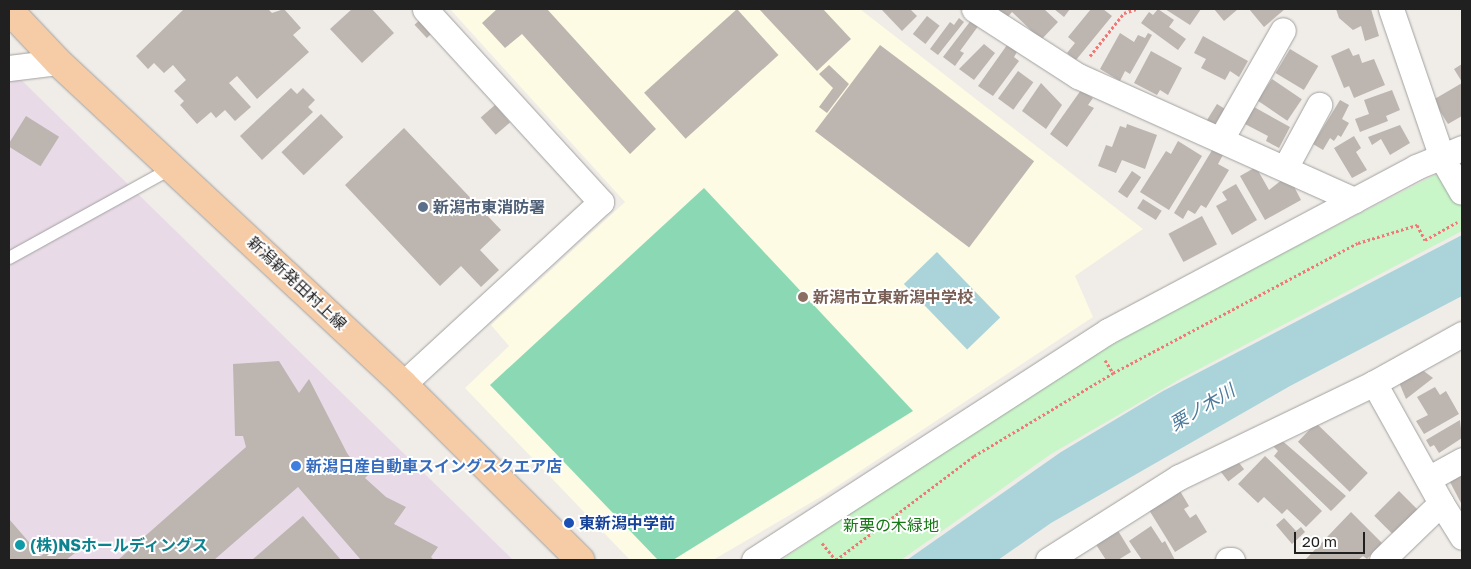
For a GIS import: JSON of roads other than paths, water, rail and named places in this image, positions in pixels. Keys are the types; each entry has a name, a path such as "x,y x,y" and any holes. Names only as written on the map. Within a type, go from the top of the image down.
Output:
{"main road":[{"name":"新潟新発田村上線","path":"9,10 58,62 174,168 403,384 580,560"}],"street":[{"path":"403,384 601,202 425,9"},
{"path":"1391,9 1452,153 1462,192"},
{"path":"983,11 1078,76 1354,200"},
{"path":"1221,139 1282,30"},
{"path":"9,68 58,62"},
{"path":"1285,168 1319,105"},
{"path":"754,560 1108,331 1354,200 1452,153"},
{"path":"1048,560 1179,477 1374,383 1462,334"},
{"path":"1374,383 1462,537"},
{"path":"1428,479 1462,460"},
{"path":"1382,560 1441,503"}],"lane":[{"path":"9,258 174,168"}],"water":[{"name":"栗ノ木川","path":"1462,235 1462,296 1290,386 1051,523 998,560 907,560 1061,452 1163,391"},
{"path":"937,252 1000,317 967,349 904,284"}],"place":[{"name":"新潟市東消防署","path":"423,207"},
{"name":"新潟市立東新潟中学校","path":"803,297"},
{"name":"新潟日産自動車スイングスクエア店","path":"296,466"},
{"name":"東新潟中学前","path":"569,523"},
{"name":"(株)NSホールディングス","path":"20,545"}],"park label":[{"name":"新栗の木緑地","path":"891,525"}]}
